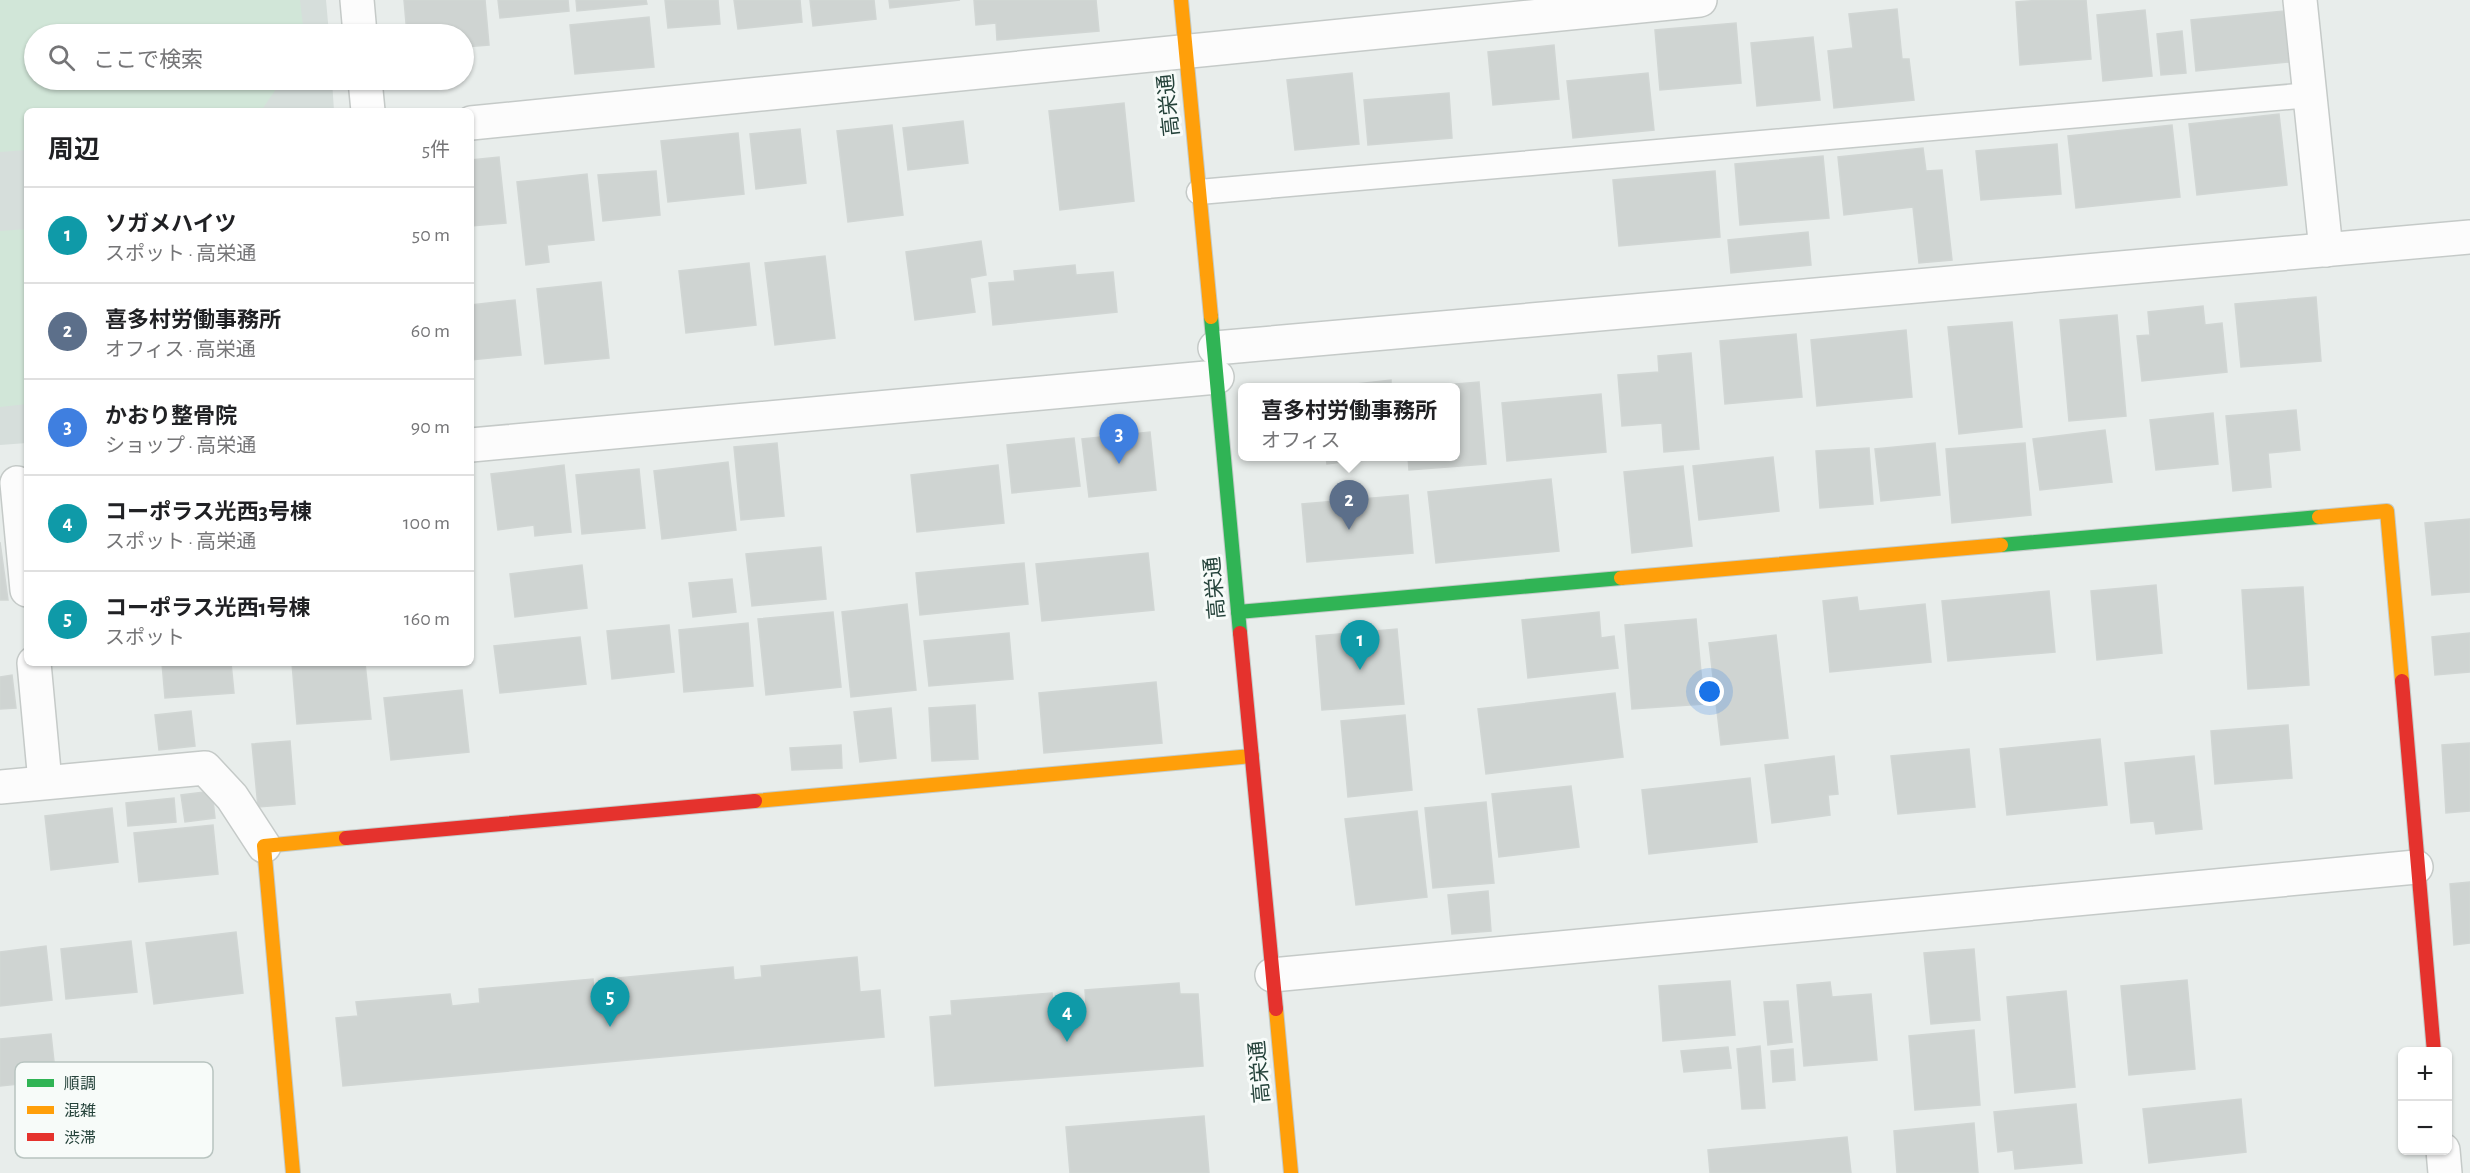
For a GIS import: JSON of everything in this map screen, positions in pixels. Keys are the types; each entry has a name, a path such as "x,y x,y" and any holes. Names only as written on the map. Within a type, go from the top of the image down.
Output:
{"street":[{"path":"357,0 359,24"},
{"name":"高栄通","path":"1181,0 1291,1173"},
{"path":"474,123 1700,0"},
{"path":"2300,0 2326,250"},
{"path":"366,90 368,108"},
{"path":"474,445 1216,362 2470,237"},
{"path":"15,483 24,563"},
{"path":"1238,612 2387,511 2416,867 2434,1047"},
{"path":"34,666 45,783"},
{"path":"264,846 1252,756"},
{"path":"0,787 205,768 232,797 264,846 293,1173"},
{"path":"1272,975 2416,867"},
{"path":"2443,1155 2445,1173"}],"lane":[{"path":"1199,192 2310,95"}],"shaded area":[{"path":"0,0 326,0 328,24 24,24 24,90 333,90 334,108 24,108 24,443 0,445"}],"green space":[{"path":"0,0 300,0 303,24 24,24 24,90 275,90 263,108 24,108 24,150 0,152"},
{"path":"24,229 24,404 0,407 0,231"}],"building":[{"path":"404,0 485,0 489,45 474,46 474,24 406,24"},
{"path":"498,0 568,0 569,11 500,18"},
{"path":"576,0 646,0 647,4 577,11"},
{"path":"665,0 718,0 720,24 668,28"},
{"path":"734,0 800,0 802,22 738,29"},
{"path":"810,0 874,0 876,19 813,26"},
{"path":"889,0 960,0 890,8"},
{"path":"974,0 1096,0 1099,31 997,40 996,23 976,25"},
{"path":"2086,0 2091,59 2020,65 2016,2"},
{"path":"1897,9 1902,59 1909,59 1914,100 1834,108 1828,51 1853,48 1849,14"},
{"path":"2145,10 2152,76 2103,81 2097,15"},
{"path":"2284,11 2289,62 2196,71 2191,20"},
{"path":"649,17 654,67 575,74 570,25"},
{"path":"1736,23 1741,83 1660,90 1655,30"},
{"path":"2182,31 2186,73 2161,75 2157,34"},
{"path":"1813,37 1820,100 1757,106 1751,43"},
{"path":"1554,45 1559,99 1493,105 1488,52"},
{"path":"1352,73 1359,144 1295,150 1287,80"},
{"path":"1648,73 1654,130 1573,138 1567,81"},
{"path":"1449,93 1452,138 1368,145 1364,100"},
{"path":"1124,103 1134,201 1060,210 1049,111"},
{"path":"2279,114 2287,185 2197,195 2189,124"},
{"path":"963,121 968,163 908,170 903,128"},
{"path":"892,125 903,215 848,222 837,131"},
{"path":"2172,125 2180,197 2076,208 2068,136"},
{"path":"800,129 806,183 756,189 750,134"},
{"path":"738,133 744,194 668,202 661,141"},
{"path":"2057,144 2061,194 1981,200 1976,151"},
{"path":"1923,148 1926,171 1942,170 1952,260 1919,263 1913,207 1844,215 1838,157"},
{"path":"1823,156 1829,218 1740,225 1735,164"},
{"path":"499,157 506,223 474,226 474,160"},
{"path":"656,171 660,215 603,221 598,175"},
{"path":"1715,171 1720,237 1619,246 1613,180"},
{"path":"587,174 594,240 547,245 549,262 526,265 517,182"},
{"path":"1808,232 1811,265 1731,273 1728,240"},
{"path":"981,241 986,275 970,278 975,312 915,320 906,252"},
{"path":"825,256 835,338 775,345 765,263"},
{"path":"749,263 756,325 686,333 679,271"},
{"path":"1075,265 1076,275 1113,272 1117,312 993,325 989,283 1015,281 1014,271"},
{"path":"601,282 609,358 545,364 537,289"},
{"path":"2316,297 2321,361 2241,367 2235,304"},
{"path":"515,300 521,355 474,360 474,305"},
{"path":"2203,306 2205,325 2222,323 2227,372 2142,381 2137,336 2150,335 2148,312"},
{"path":"2117,315 2126,416 2069,421 2060,320"},
{"path":"2012,322 2022,427 1959,434 1948,327"},
{"path":"1906,330 1912,397 1817,406 1811,340"},
{"path":"1796,334 1802,397 1725,404 1720,341"},
{"path":"1691,353 1699,449 1664,452 1662,423 1622,426 1618,375 1659,372 1658,356"},
{"path":"1391,380 1391,383 1364,383"},
{"path":"1479,382 1486,464 1409,470 1408,461 1460,461 1460,384"},
{"path":"1601,394 1606,452 1507,461 1502,403"},
{"path":"2296,410 2300,450 2268,453 2271,487 2233,491 2226,416"},
{"path":"2213,413 2218,464 2156,470 2150,420"},
{"path":"2105,430 2112,482 2040,490 2033,439"},
{"path":"1150,432 1156,490 1089,497 1082,439"},
{"path":"1074,438 1080,486 1012,493 1007,445"},
{"path":"777,443 784,516 741,520 734,447"},
{"path":"1935,443 1940,495 1881,501 1875,449"},
{"path":"2025,443 2031,515 1952,523 1946,449"},
{"path":"1869,448 1873,504 1820,508 1816,451"},
{"path":"1773,457 1779,511 1699,520 1693,466"},
{"path":"1327,461 1351,461 1327,464"},
{"path":"728,462 736,530 662,539 654,471"},
{"path":"564,465 571,532 535,536 534,525 498,530 491,474"},
{"path":"998,465 1004,523 917,532 911,475"},
{"path":"1683,466 1692,546 1632,553 1624,472"},
{"path":"639,469 645,528 582,534 576,475"},
{"path":"1551,479 1559,551 1436,563 1428,492"},
{"path":"1408,495 1413,553 1307,562 1302,504"},
{"path":"2470,519 2470,592 2432,595 2425,523"},
{"path":"0,542 8,600 0,600"},
{"path":"821,547 826,599 752,606 746,554"},
{"path":"1148,553 1154,610 1042,621 1036,564"},
{"path":"1024,563 1028,604 920,615 916,573"},
{"path":"582,565 587,608 515,617 510,574"},
{"path":"732,579 736,612 693,617 689,583"},
{"path":"2156,585 2162,653 2097,660 2091,591"},
{"path":"2303,587 2309,685 2248,689 2242,590"},
{"path":"2049,591 2055,652 1948,661 1942,601"},
{"path":"1857,597 1859,611 1925,604 1931,662 1830,672 1823,601"},
{"path":"907,604 916,690 851,697 842,612"},
{"path":"833,612 841,687 766,695 758,619"},
{"path":"1599,612 1601,638 1614,636 1618,668 1528,678 1522,620"},
{"path":"1696,619 1704,704 1632,709 1625,625"},
{"path":"748,623 753,686 684,692 679,630"},
{"path":"669,625 674,672 612,679 607,631"},
{"path":"1397,629 1404,704 1322,710 1316,636"},
{"path":"1009,633 1013,679 929,686 924,641"},
{"path":"2470,633 2470,672 2435,675 2432,637"},
{"path":"1776,635 1788,738 1721,745 1709,643"},
{"path":"580,637 586,684 500,693 494,646"},
{"path":"162,666 231,666 234,693 165,698"},
{"path":"292,666 365,666 371,719 297,724"},
{"path":"12,675 16,708 0,709 0,677"},
{"path":"1156,682 1162,743 1044,753 1039,693"},
{"path":"462,690 469,752 391,760 384,698"},
{"path":"1615,693 1623,757 1486,774 1478,709"},
{"path":"975,705 978,759 932,761 929,708"},
{"path":"891,708 896,758 860,762 854,712"},
{"path":"191,711 195,746 159,750 155,715"},
{"path":"1405,715 1412,790 1348,797 1341,721"},
{"path":"2288,725 2292,778 2215,784 2211,731"},
{"path":"2100,739 2107,805 2007,815 2000,749"},
{"path":"290,741 295,804 258,807 252,744"},
{"path":"2470,743 2470,811 2446,813 2442,745"},
{"path":"841,745 842,768 792,770 790,748"},
{"path":"1969,749 1975,807 1898,814 1891,756"},
{"path":"1834,756 1838,794 1828,795 1830,815 1772,823 1765,765"},
{"path":"2194,756 2202,829 2156,834 2154,821 2131,823 2125,763"},
{"path":"1750,778 1757,842 1649,854 1642,790"},
{"path":"1571,786 1579,847 1499,857 1492,794"},
{"path":"212,791 215,818 185,822 181,795"},
{"path":"174,798 176,822 128,826 126,803"},
{"path":"1486,802 1494,883 1433,888 1425,808"},
{"path":"112,808 118,862 51,870 45,816"},
{"path":"1417,811 1427,897 1356,905 1345,819"},
{"path":"213,825 218,874 139,882 134,833"},
{"path":"2470,882 2470,943 2454,945 2450,884"},
{"path":"1488,891 1491,931 1452,934 1448,895"},
{"path":"236,932 243,993 154,1004 146,943"},
{"path":"131,941 137,992 66,999 61,949"},
{"path":"46,946 52,1000 0,1006 0,952"},
{"path":"1974,949 1980,1020 1931,1024 1924,953"},
{"path":"857,957 860,992 880,990 884,1037 343,1086 336,1018 358,1016 356,1002 450,994 452,1006 480,1003 479,989 593,979 594,994 619,992 618,978 733,967 734,980 762,977 761,966"},
{"path":"2187,980 2195,1069 2129,1075 2121,986"},
{"path":"1730,981 1735,1035 1663,1041 1659,986"},
{"path":"1830,982 1832,997 1871,994 1877,1060 1804,1066 1797,985"},
{"path":"1179,983 1180,994 1198,994 1203,1066 935,1086 930,1017 952,1015 951,1001 1052,993 1053,1006 1086,1004 1085,990"},
{"path":"2066,991 2075,1087 2015,1093 2007,997"},
{"path":"1788,1001 1792,1042 1768,1045 1764,1002"},
{"path":"1974,1030 1980,1105 1915,1110 1909,1036"},
{"path":"51,1034 54,1062 15,1062 15,1084 0,1086 0,1039"},
{"path":"1760,1046 1765,1108 1742,1109 1737,1049"},
{"path":"1728,1047 1731,1068 1684,1072 1681,1051"},
{"path":"1793,1049 1795,1080 1773,1082 1771,1051"},
{"path":"2241,1099 2246,1152 2149,1163 2143,1109"},
{"path":"2076,1104 2082,1163 2015,1169 2013,1150 1998,1152 1994,1112"},
{"path":"1204,1116 1209,1173 1070,1173 1066,1127"},
{"path":"1974,1123 1978,1173 1897,1173 1894,1131"},
{"path":"1847,1137 1851,1173 1710,1173 1708,1150"}],"traffic: fast":[{"path":"1211,317 1240,633"},
{"path":"2001,545 2319,517"},
{"path":"1238,612 1621,578"}],"traffic: slow":[{"path":"1181,0 1211,317"},
{"path":"2319,517 2387,511 2402,681"},
{"path":"1621,578 2001,545"},
{"path":"755,801 1252,756"},
{"path":"293,1173 264,846 346,838"},
{"path":"1276,1009 1291,1173"}],"traffic: jam":[{"path":"1240,633 1276,1009"},
{"path":"2402,681 2434,1047"},
{"path":"346,838 755,801"}],"place":[{"name":"かおり整骨院","path":"1119,464"},
{"name":"喜多村労働事務所","path":"1349,530"},
{"name":"ソガメハイツ","path":"1360,670"},
{"name":"コーポラス光西1号棟","path":"610,1027"},
{"name":"コーポラス光西3号棟","path":"1067,1042"}]}
